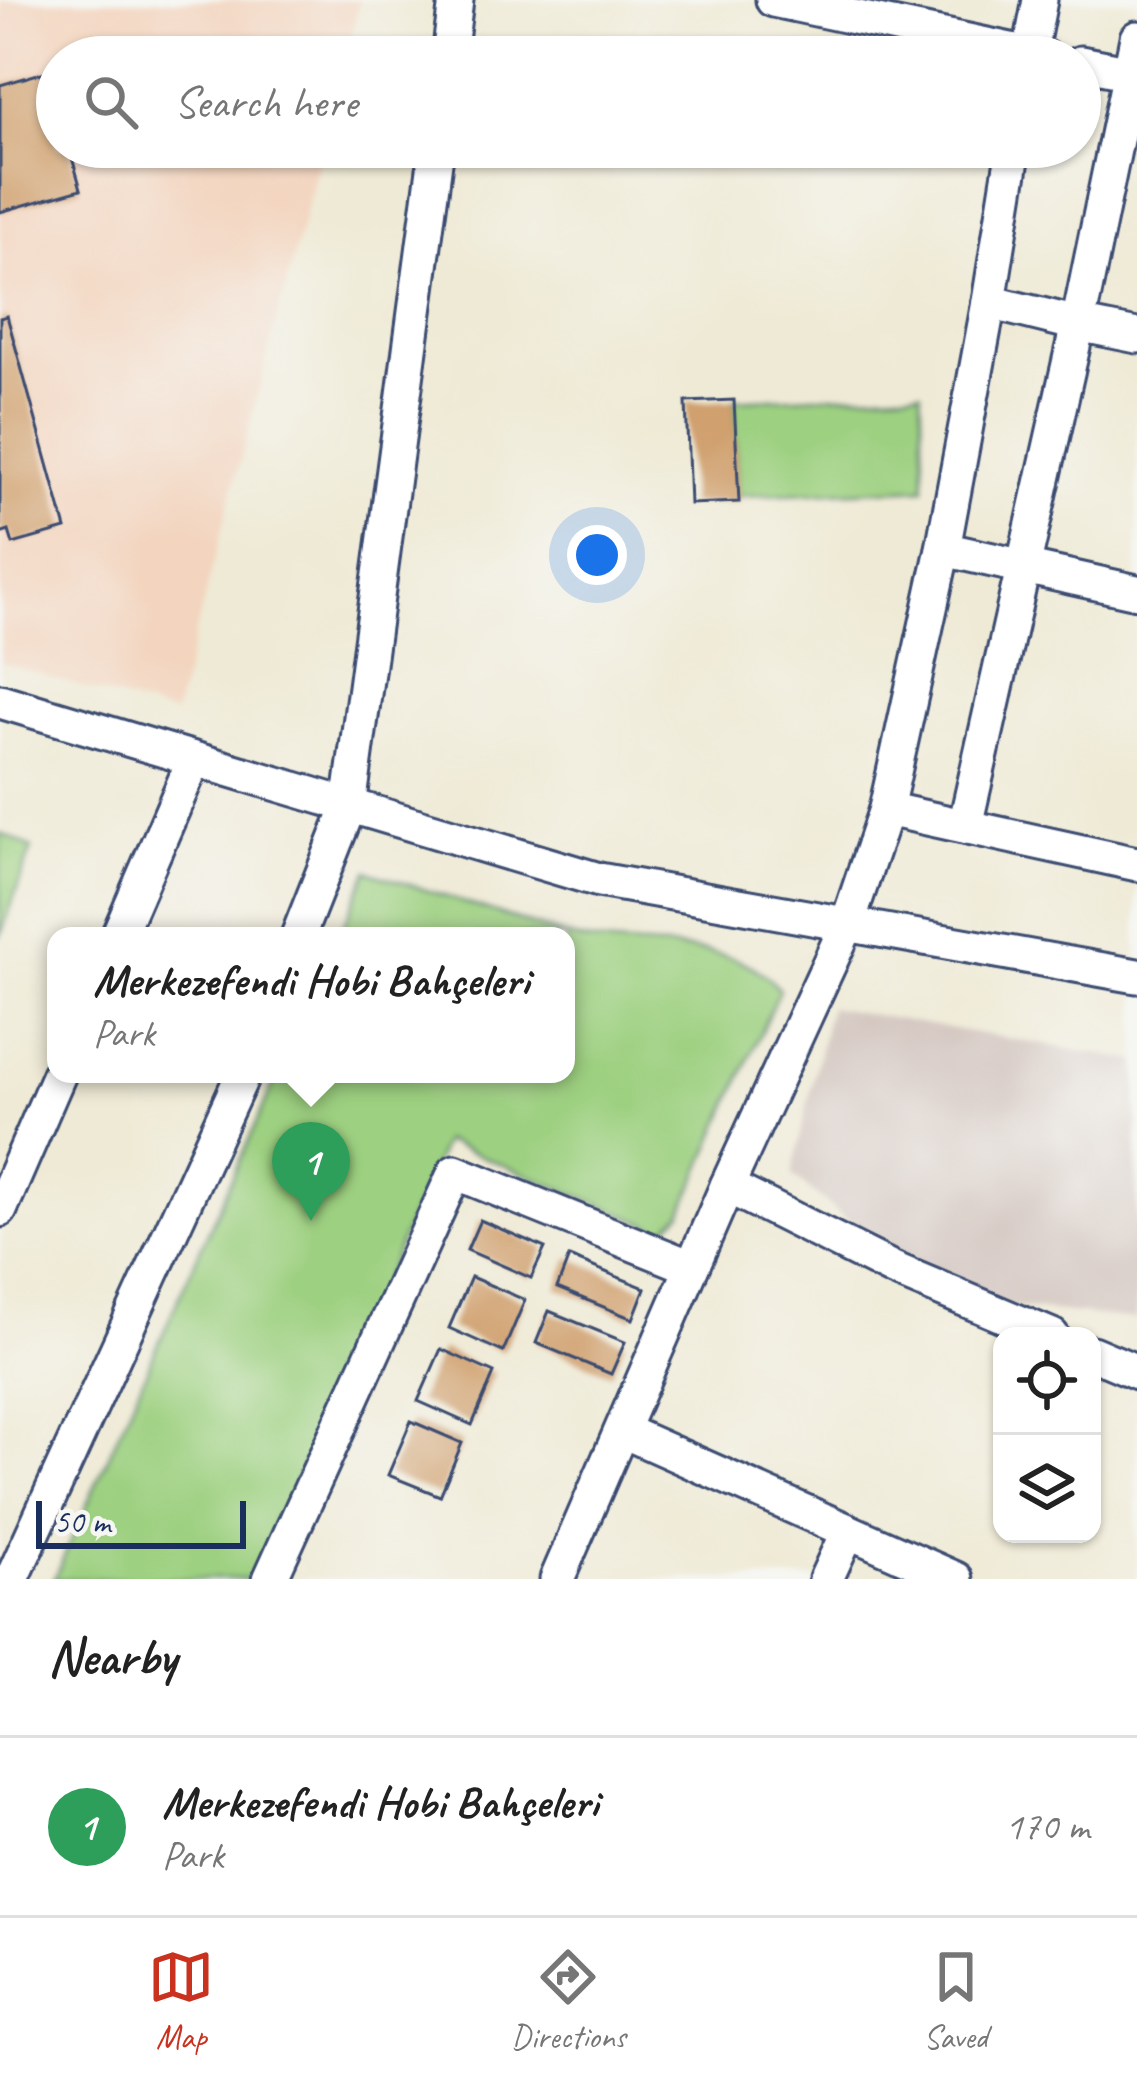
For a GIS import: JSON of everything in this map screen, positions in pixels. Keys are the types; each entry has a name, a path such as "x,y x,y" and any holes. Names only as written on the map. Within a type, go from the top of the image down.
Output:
{"street":[{"path":"452,36 456,0"},
{"path":"773,0 941,36"},
{"path":"1036,36 1040,0"},
{"path":"965,826 1137,38"},
{"path":"1101,68 1133,73"},
{"path":"302,927 349,807 434,168"},
{"path":"557,1579 727,1186 847,925 886,809 943,549 1010,168"},
{"path":"988,302 1137,336"},
{"path":"943,549 1137,592"},
{"path":"0,701 599,880 1137,976"},
{"path":"122,927 194,760"},
{"path":"886,809 1137,864"},
{"path":"0,1210 54,1083"},
{"path":"18,1576 237,1083"},
{"path":"270,1579 454,1172 691,1268"},
{"path":"727,1186 893,1269 1031,1327"},
{"path":"1101,1357 1137,1372"},
{"path":"623,1431 956,1579"},
{"path":"826,1579 848,1531"}],"shaded area":[{"path":"0,0 360,0 351,36 36,36 36,168 317,168 174,715 0,662"},
{"path":"829,1007 1137,1061 1137,1320 944,1300 792,1175"}],"green space":[{"path":"921,391 925,488 738,496 734,400"},
{"path":"0,833 32,848 0,937"},
{"path":"368,871 539,927 343,927"},
{"path":"575,938 710,952 761,972 779,990 682,1213 663,1230 444,1141 254,1579 54,1579 274,1083 575,1083"}],"building":[{"path":"36,74 36,168 75,168 81,189 0,212 0,85"},
{"path":"7,316 66,529 13,544 9,531 0,534 0,318"},
{"path":"734,400 739,502 690,504 686,402"},
{"path":"480,1220 545,1248 531,1278 467,1250"},
{"path":"569,1257 645,1288 633,1319 557,1288"},
{"path":"471,1277 525,1300 503,1352 449,1328"},
{"path":"549,1311 625,1342 611,1374 536,1343"},
{"path":"441,1349 494,1373 472,1425 418,1401"},
{"path":"411,1421 462,1443 440,1496 388,1475"}],"place":[{"name":"Merkezefendi Hobi Bahçeleri","path":"311,1221"}]}
